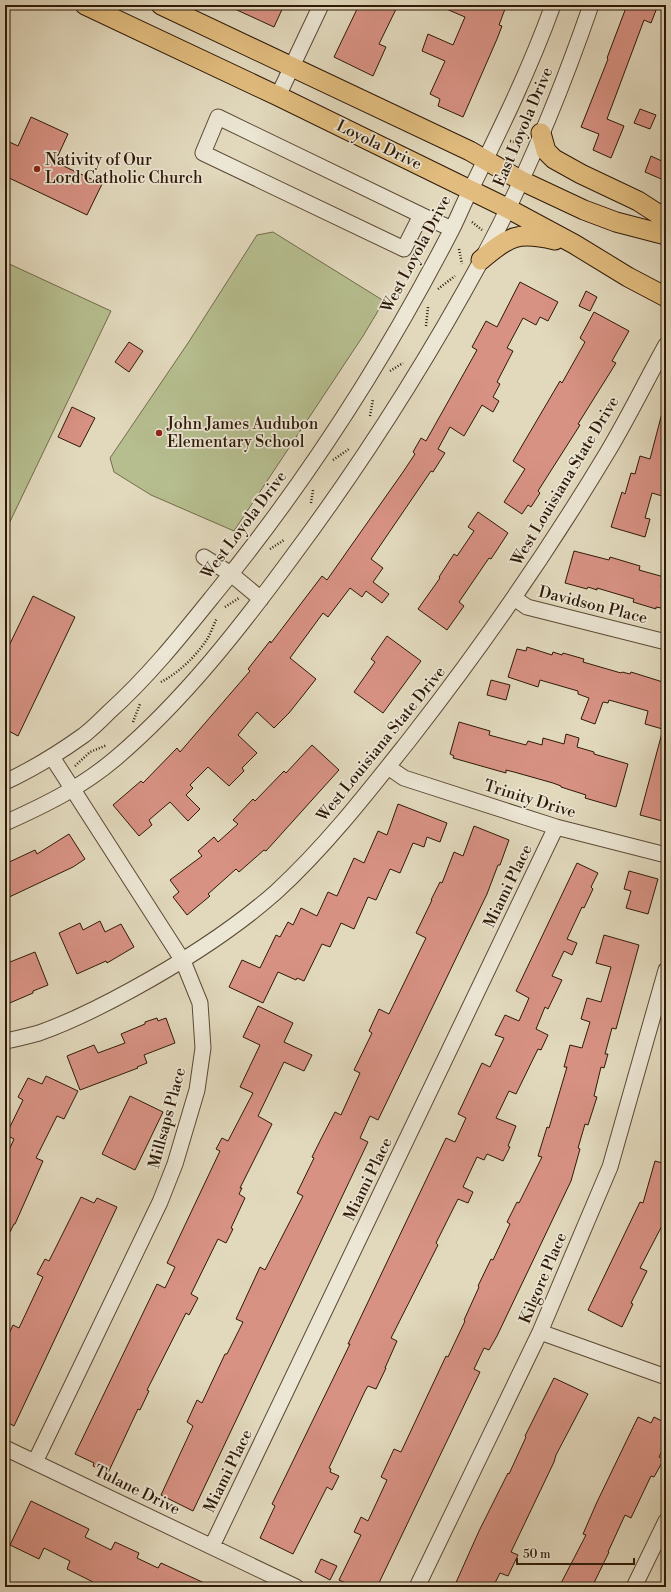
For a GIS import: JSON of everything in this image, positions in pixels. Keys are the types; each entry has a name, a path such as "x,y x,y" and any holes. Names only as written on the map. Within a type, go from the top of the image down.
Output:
{"main road":[{"name":"Loyola Drive","path":"85,5 107,10 278,96 507,208 574,244 628,277 666,297"},
{"name":"Loyola Drive","path":"161,5 486,160 520,180 590,212 616,222 666,235"},
{"path":"534,138 554,159 638,202 666,219"},
{"path":"481,260 498,245 511,238 523,235 537,235 574,244"}],"street":[{"path":"278,96 321,5"},
{"name":"East Loyola Drive","path":"470,190 486,160 541,38 553,5"},
{"name":"East Loyola Drive","path":"481,260 520,180 534,138 591,5"},
{"path":"421,215 404,249 203,153 218,117 452,229"},
{"name":"West Loyola Drive","path":"8,776 52,757 86,733 129,694 162,659 231,574 286,501 368,378 413,301 452,229 470,190"},
{"path":"5,823 73,790 115,759 157,720 190,686 261,599 362,459 401,397 481,260"},
{"name":"West Louisiana State Drive","path":"5,1042 40,1032 104,1004 182,961 224,934 276,892 330,838 460,676 514,598 608,452 666,345"},
{"path":"204,557 231,574 261,599"},
{"name":"Davidson Place","path":"514,598 527,607 666,642"},
{"name":"Millsaps Place","path":"35,1462 160,1202 178,1157 197,1090 203,1048 200,1003 182,961 52,757"},
{"name":"Trinity Drive","path":"388,767 404,778 556,826 666,855"},
{"name":"Miami Place","path":"212,1546 556,826"},
{"name":"Kilgore Place","path":"417,1587 540,1332 610,1167 666,970"},
{"path":"540,1332 666,1376"},
{"name":"Tulane Drive","path":"5,1448 296,1587"},
{"path":"634,1587 666,1521"}],"path":[{"path":"510,141 534,138"},
{"path":"470,221 482,230"}],"green space":[{"path":"273,232 384,301 363,336 234,531 151,495 114,472 110,458 188,343 257,235"},
{"path":"5,262 111,311 5,532"}],"building":[{"path":"226,5 284,5 274,27"},
{"path":"359,5 398,5 379,44 386,47 373,76 334,57"},
{"path":"437,5 494,5 505,9 499,25 502,26 497,39 463,117 438,106 440,99 430,94 445,61 422,51 428,34 453,45 465,17"},
{"path":"627,5 658,5 651,23 644,20 607,119 624,126 611,158 593,150 599,134 581,127 608,59 607,58"},
{"path":"640,109 656,115 650,129 634,123"},
{"name":"Nativity of Our Lord Catholic Church","path":"31,117 68,134 55,162 102,184 87,215 5,176 5,140 18,146"},
{"path":"651,156 666,163 666,181 645,172"},
{"path":"520,282 558,302 548,321 540,317 536,325 523,318 507,348 513,351 497,382 500,384 493,397 499,401 493,412 482,405 464,436 450,427 438,449 445,453 371,559 383,568 373,582 389,594 382,603 366,591 362,597 350,588 328,617 323,613 290,658 316,679 289,713 274,728 257,712 238,735 257,753 242,768 244,771 229,786 208,767 190,785 193,788 186,795 200,809 188,821 170,802 149,820 152,825 139,836 113,805 141,781 143,783 177,748 180,752 250,671 248,669 270,641 271,643 322,576 327,580 415,454 413,452 421,438 426,441 477,350 472,347 486,321 497,327"},
{"path":"586,291 597,297 590,311 579,306"},
{"path":"594,312 629,331 612,361 616,363 578,424 580,425 538,491 540,493 531,507 528,505 522,514 504,502 525,469 513,461 560,381 562,383 585,342 580,338"},
{"path":"129,342 143,351 129,372 115,362"},
{"path":"72,407 95,418 80,447 58,437"},
{"path":"662,413 666,413 666,495 662,494 662,496 652,493 645,518 650,519 645,537 611,527 622,492 625,494 631,473 635,474 640,456 650,459"},
{"path":"478,512 508,533 459,602 464,606 447,630 418,609 440,578 439,577 454,554 457,556 474,531 468,527"},
{"path":"574,551 609,560 610,557 640,566 639,570 664,577 661,587 666,589 666,609 656,607 656,609 633,602 634,599 597,588 597,590 588,587 587,589 565,583"},
{"path":"33,596 75,617 18,736 5,729 5,654"},
{"path":"387,636 421,661 383,713 354,692 375,662 371,659"},
{"path":"527,647 552,655 553,652 562,655 563,653 584,659 583,662 621,673 630,674 631,672 666,683 666,730 645,724 648,711 609,700 608,703 603,702 595,724 581,719 589,698 578,694 578,691 540,680 538,687 508,677 517,649 526,651"},
{"path":"491,680 510,685 506,700 487,695"},
{"path":"459,722 490,731 489,735 526,745 528,741 542,745 543,738 564,744 566,734 579,738 577,747 594,752 594,754 628,764 616,807 585,798 586,795 553,783 506,770 506,773 453,758 454,756 450,754"},
{"path":"662,733 666,733 666,822 640,815"},
{"path":"312,745 339,770 266,851 264,850 239,872 236,869 208,894 210,896 187,915 173,897 179,892 170,880 202,856 198,851 214,837 218,842 238,824 233,820 253,799 255,801 284,771 286,773"},
{"path":"398,804 447,823 440,842 427,837 424,847 413,843 400,873 390,869 376,900 368,897 354,929 341,923 330,947 322,944 304,981 297,978 296,980 278,972 263,1003 229,987 242,960 260,968 276,935 280,937 288,922 293,925 301,908 317,916 328,892 337,896 354,858 364,863 378,831 387,835"},
{"path":"474,826 509,840 500,865 498,865 487,894 378,1120 370,1116 360,1138 368,1142 193,1511 161,1495 193,1426 187,1422 197,1400 202,1403 225,1354 227,1354 243,1322 236,1319 260,1267 265,1270 303,1196 297,1193 314,1158 312,1157 335,1112 341,1115 360,1073 354,1070 372,1033 369,1031 379,1009 389,1014 426,938 416,933 440,882 442,883 454,852 463,856"},
{"path":"69,834 85,859 73,867 5,899 5,864 35,850 37,854"},
{"path":"577,863 598,873 591,887 593,889 584,908 582,907 567,939 577,943 572,955 564,951 552,976 562,980 548,1009 545,1007 536,1029 548,1035 541,1050 538,1049 516,1094 509,1091 496,1118 516,1126 508,1146 510,1147 503,1161 487,1154 484,1160 477,1157 463,1187 473,1192 468,1203 458,1199 436,1243 438,1245 391,1338 397,1341 386,1368 376,1389 368,1386 365,1391 329,1468 331,1469 330,1472 339,1476 332,1490 327,1487 293,1554 260,1538 275,1506 272,1504 350,1344 348,1344 446,1138 455,1142 466,1118 458,1114 482,1063 490,1067 504,1038 495,1035 505,1015 519,1021 529,998 516,991"},
{"path":"629,871 658,879 648,914 626,908 631,891 624,889"},
{"path":"100,921 105,932 121,924 134,947 107,963 106,961 77,974 59,933 80,923 83,930"},
{"path":"604,935 639,945 616,1029 612,1028 605,1054 608,1054 604,1068 601,1067 594,1096 597,1097 588,1125 585,1124 571,1181 497,1336 489,1350 484,1348 474,1369 480,1372 377,1587 354,1587 339,1580 361,1535 354,1532 361,1517 368,1521 387,1480 381,1477 394,1449 401,1452 446,1356 448,1357 465,1321 464,1320 479,1287 478,1286 491,1259 493,1260 510,1224 507,1222 517,1202 519,1203 542,1157 538,1156 547,1127 549,1128 567,1067 564,1067 570,1045 582,1048 590,1022 581,1019 587,998 601,1002 611,967 596,963"},
{"path":"35,952 48,985 5,1005 5,964"},
{"path":"258,1006 293,1023 284,1042 312,1055 304,1071 284,1062 258,1116 272,1124 240,1188 242,1188 239,1194 245,1198 231,1228 233,1229 226,1243 218,1239 191,1294 198,1298 189,1315 186,1313 147,1390 149,1391 140,1410 138,1409 108,1473 93,1466 94,1463 75,1454 157,1284 165,1288 175,1267 167,1263 220,1151 216,1149 222,1138 228,1141 253,1093 240,1087 260,1045 243,1037"},
{"path":"157,1018 158,1021 166,1018 175,1043 144,1055 147,1063 137,1067 138,1068 80,1090 67,1056 94,1045 98,1053 125,1043 121,1034 145,1024 145,1022"},
{"path":"46,1076 78,1091 64,1119 57,1116 36,1158 43,1161 15,1224 5,1242 5,1159 14,1139 6,1135 23,1100 18,1097 28,1078 42,1084"},
{"path":"130,1096 163,1112 135,1170 102,1154"},
{"path":"655,1161 666,1164 666,1218 640,1268 647,1271 631,1303 633,1304 622,1327 588,1310 640,1202 643,1203"},
{"path":"81,1197 94,1203 97,1198 117,1207 14,1426 5,1421 5,1342 13,1325 19,1328 43,1277 37,1274 45,1259 49,1261"},
{"path":"554,1378 588,1394 556,1455 511,1552 518,1555 508,1576 500,1573 493,1587 454,1587 479,1531 508,1473 509,1474 526,1437 525,1436"},
{"path":"638,1417 651,1423 654,1417 666,1423 666,1443 659,1457 664,1459 654,1477 651,1476 631,1518 625,1515 592,1587 559,1587 586,1535 583,1534 597,1502"},
{"path":"31,1501 89,1529 85,1537 111,1550 115,1542 139,1553 137,1558 158,1568 161,1563 213,1587 91,1587 93,1582 67,1569 70,1561 44,1548 39,1559 10,1545"},
{"path":"321,1559 337,1566 330,1580 315,1572"}],"place":[{"name":"Nativity of Our Lord Catholic Church","path":"37,169"},
{"name":"John James Audubon Elementary School","path":"159,433"}]}
